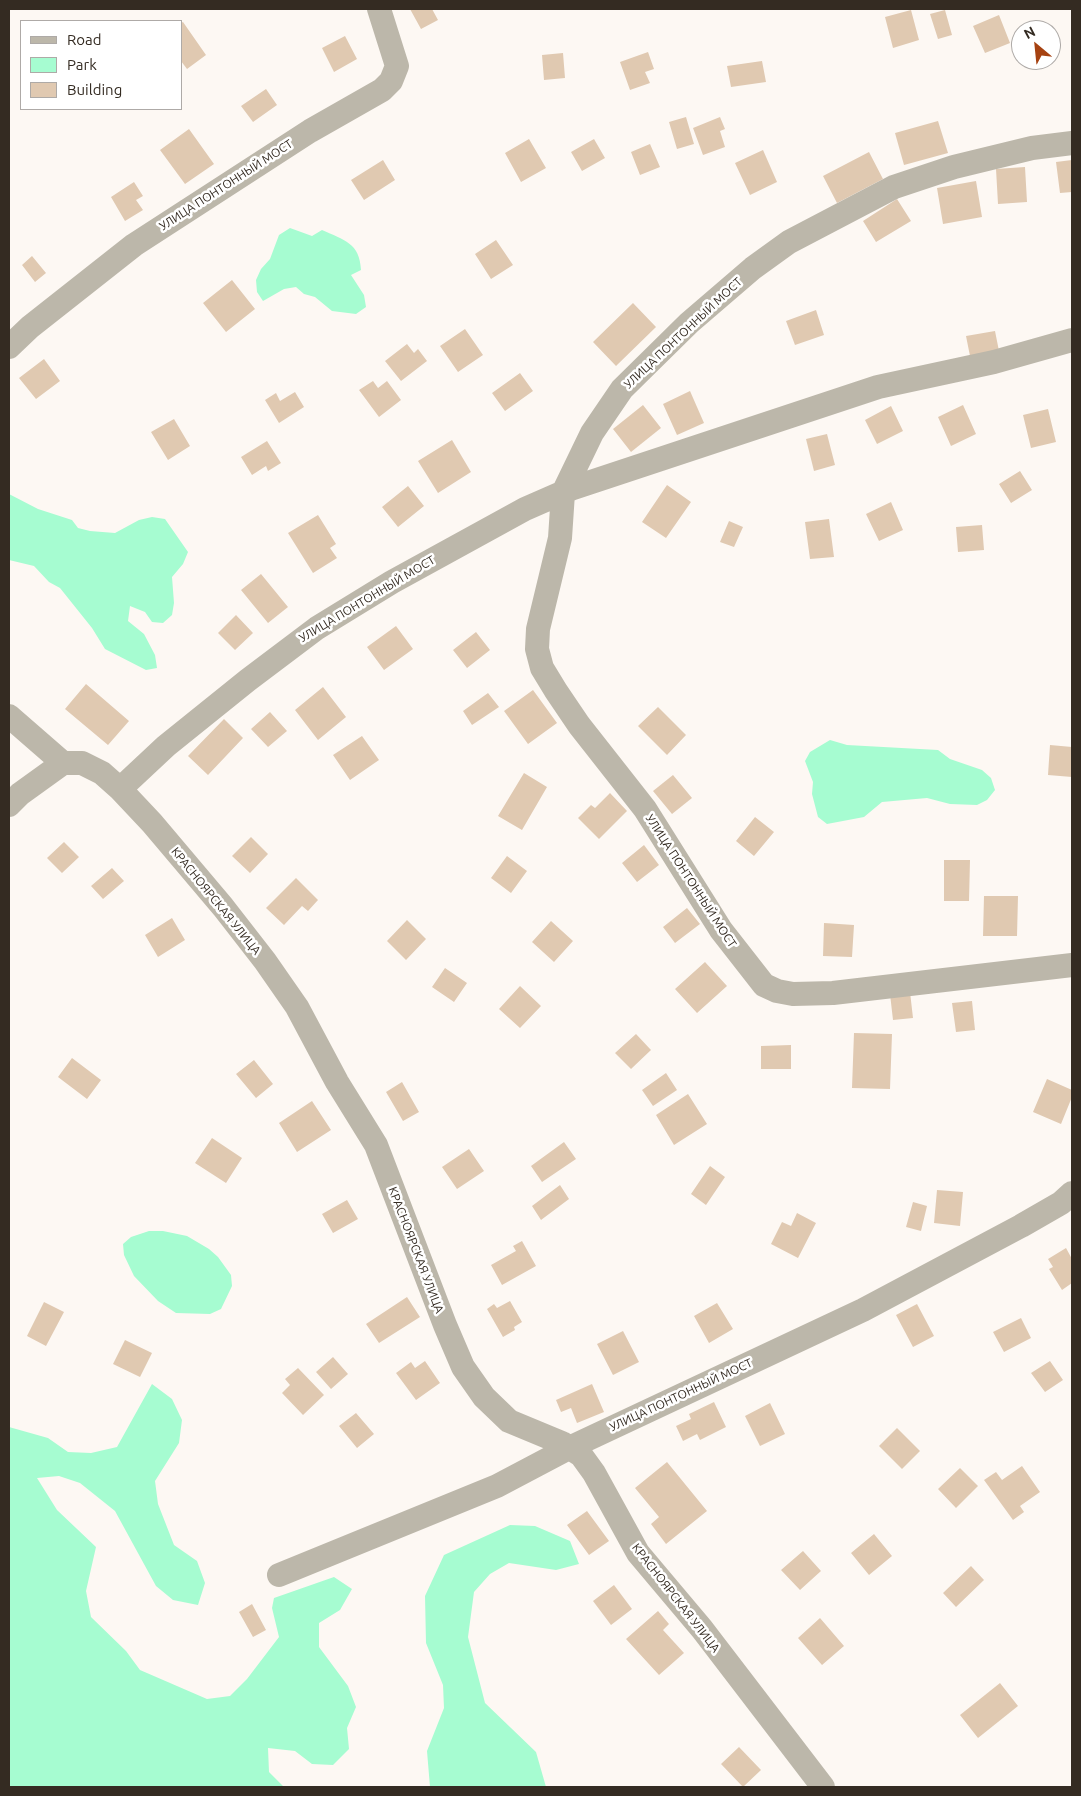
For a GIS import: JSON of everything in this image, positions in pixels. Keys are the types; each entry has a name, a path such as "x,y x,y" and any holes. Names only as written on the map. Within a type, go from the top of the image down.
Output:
{"street":[{"name":"УЛИЦА ПОНТОННЫЙ МОСТ","path":"9,347 30,327 134,245 310,130 382,90 392,81 397,66 379,9"},
{"name":"УЛИЦА ПОНТОННЫЙ МОСТ","path":"1072,143 1032,148 954,167 894,187 789,242 753,268 689,323 622,389 592,433 563,492 560,538 538,629 537,649 542,668 579,725 644,809 721,930 764,985 777,991 793,994 834,993 1072,965"},
{"name":"УЛИЦА ПОНТОННЫЙ МОСТ","path":"120,790 166,746 304,637 392,582 525,509 563,492 878,387 994,362 1072,340"},
{"path":"9,716 63,763 20,794 9,805"},
{"name":"КРАСНОЯРСКАЯ УЛИЦА","path":"63,763 82,764 102,773 120,790 152,823 223,907 265,961 297,1007 337,1082 376,1145 445,1325 464,1367 484,1397 509,1421 569,1448 581,1456 594,1473 638,1553 702,1629 823,1787"},
{"name":"УЛИЦА ПОНТОННЫЙ МОСТ","path":"279,1575 497,1486 569,1448 863,1310 1021,1226 1061,1203 1072,1193"}],"green space":[{"path":"290,228 312,236 322,230 344,240 354,248 358,254 361,270 351,275 364,295 366,307 356,314 332,311 315,297 304,294 296,287 284,289 263,301 257,292 256,280 261,269 270,259 279,235"},
{"path":"9,494 38,509 72,520 78,528 90,531 115,533 139,520 152,517 165,519 188,552 183,564 172,577 174,603 172,615 163,623 152,622 145,612 130,606 128,621 144,634 155,655 157,668 146,670 105,649 92,628 60,588 49,582 34,566 9,560"},
{"path":"830,740 847,745 938,750 950,759 982,770 991,778 995,790 987,800 977,805 950,804 927,798 882,802 864,817 827,824 818,817 812,794 813,782 805,761 810,752"},
{"path":"149,1231 163,1231 187,1236 209,1249 218,1257 231,1275 232,1286 221,1309 210,1314 176,1313 158,1301 134,1276 124,1255 123,1244 131,1237"},
{"path":"152,1384 172,1399 182,1420 179,1443 155,1481 158,1504 174,1545 197,1561 205,1583 198,1605 173,1600 156,1586 115,1511 80,1483 59,1476 37,1478 57,1510 96,1547 86,1591 91,1617 126,1651 140,1670 207,1699 230,1696 247,1679 279,1637 272,1608 274,1598 334,1577 352,1589 340,1610 319,1623 319,1647 348,1686 356,1707 347,1728 349,1749 333,1765 312,1764 295,1751 268,1748 269,1772 284,1787 9,1787 9,1427 48,1438 68,1452 91,1453 117,1447"},
{"path":"510,1525 535,1526 570,1541 579,1564 556,1570 509,1563 490,1574 474,1592 468,1637 485,1703 536,1752 546,1787 430,1787 427,1751 444,1708 443,1685 426,1643 425,1596 444,1555"}],"building":[{"path":"410,9 432,9 438,20 421,29"},
{"path":"911,10 919,40 893,48 885,17"},
{"path":"945,10 952,35 938,39 930,14"},
{"path":"999,15 1010,43 985,53 973,26"},
{"path":"182,22 206,55 187,69 182,62"},
{"path":"345,36 357,59 334,72 322,48"},
{"path":"648,52 654,69 645,72 650,83 630,90 620,62"},
{"path":"563,53 565,78 544,80 542,55"},
{"path":"762,61 766,82 731,87 727,66"},
{"path":"266,89 277,105 253,122 241,106"},
{"path":"686,117 694,144 677,149 669,122"},
{"path":"720,117 725,129 720,131 725,147 703,155 693,128"},
{"path":"938,121 948,153 904,165 895,133"},
{"path":"189,129 214,164 185,184 160,150"},
{"path":"529,139 546,168 521,182 505,153"},
{"path":"594,139 605,158 582,171 571,152"},
{"path":"650,144 660,167 640,175 631,152"},
{"path":"763,150 777,182 750,195 735,163"},
{"path":"869,152 883,179 837,203 823,176"},
{"path":"383,160 395,180 364,200 351,180"},
{"path":"1072,160 1072,192 1060,193 1056,162"},
{"path":"1025,167 1027,202 998,204 996,169"},
{"path":"976,181 982,217 943,224 937,188"},
{"path":"134,182 143,196 136,200 143,210 125,221 111,197"},
{"path":"897,199 911,221 876,242 863,221"},
{"path":"496,240 513,265 491,279 475,254"},
{"path":"32,256 46,273 35,282 22,265"},
{"path":"232,280 255,309 226,332 203,303"},
{"path":"633,303 656,327 616,366 593,342"},
{"path":"816,310 824,335 795,345 786,321"},
{"path":"465,329 483,355 458,372 440,346"},
{"path":"995,331 999,351 970,356 966,336"},
{"path":"407,344 414,353 418,349 427,361 401,381 385,361"},
{"path":"44,359 60,381 36,399 19,378"},
{"path":"520,373 533,391 505,411 492,393"},
{"path":"373,381 378,388 387,381 401,400 379,417 359,390"},
{"path":"690,391 704,423 677,435 663,404"},
{"path":"295,392 304,407 279,423 265,400 276,393 280,401"},
{"path":"643,405 661,428 631,452 613,429"},
{"path":"963,405 976,434 951,446 938,417"},
{"path":"891,406 903,431 877,444 865,420"},
{"path":"1048,409 1056,442 1031,448 1023,415"},
{"path":"174,419 190,446 168,460 151,432"},
{"path":"827,434 835,465 814,471 806,439"},
{"path":"452,440 471,472 438,493 418,461"},
{"path":"267,441 281,463 268,471 266,466 252,475 241,457"},
{"path":"1020,471 1032,490 1011,503 999,484"},
{"path":"667,485 691,502 666,538 642,522"},
{"path":"408,486 424,506 398,527 382,507"},
{"path":"891,502 903,530 879,541 866,514"},
{"path":"318,515 336,544 330,548 337,558 313,573 288,533"},
{"path":"829,519 834,557 810,559 805,522"},
{"path":"729,521 743,527 734,547 720,542"},
{"path":"982,525 984,550 958,552 956,527"},
{"path":"261,574 288,607 268,623 241,590"},
{"path":"236,615 253,633 235,650 218,633"},
{"path":"396,626 413,649 384,670 367,647"},
{"path":"476,632 490,650 467,668 453,650"},
{"path":"86,684 129,721 108,745 65,709"},
{"path":"323,687 346,717 318,740 295,710"},
{"path":"533,690 557,723 528,744 504,711"},
{"path":"488,693 499,707 472,725 463,711"},
{"path":"658,707 686,735 667,755 638,726"},
{"path":"270,712 287,731 268,747 251,729"},
{"path":"224,719 243,738 208,775 188,756"},
{"path":"362,736 379,760 350,780 333,755"},
{"path":"1050,745 1072,747 1072,777 1048,775"},
{"path":"524,773 547,787 522,830 498,816"},
{"path":"673,775 692,798 672,814 653,791"},
{"path":"610,793 627,811 599,839 578,818 591,805 595,808"},
{"path":"755,817 774,832 754,856 736,841"},
{"path":"251,837 268,854 250,873 232,856"},
{"path":"64,842 79,857 62,873 47,858"},
{"path":"644,845 659,865 637,882 622,863"},
{"path":"507,856 527,871 511,893 491,878"},
{"path":"944,860 970,860 969,901 944,901"},
{"path":"112,868 124,881 103,899 91,886"},
{"path":"296,878 318,900 308,911 302,906 284,925 266,908"},
{"path":"984,896 1018,896 1017,936 983,936"},
{"path":"687,908 700,924 675,943 663,927"},
{"path":"172,918 185,940 158,957 145,935"},
{"path":"407,920 426,939 406,960 387,941"},
{"path":"551,921 573,941 554,962 532,942"},
{"path":"824,923 854,925 852,957 823,956"},
{"path":"705,962 727,986 697,1013 675,989"},
{"path":"445,968 467,983 454,1002 432,987"},
{"path":"520,986 541,1006 520,1028 499,1009"},
{"path":"910,992 913,1018 893,1020 890,994"},
{"path":"972,1001 975,1030 956,1032 952,1003"},
{"path":"854,1033 892,1034 890,1089 852,1088"},
{"path":"636,1034 651,1050 631,1069 615,1053"},
{"path":"791,1045 791,1069 761,1069 761,1046"},
{"path":"72,1058 101,1080 87,1099 58,1077"},
{"path":"254,1060 273,1084 256,1098 236,1074"},
{"path":"666,1073 677,1090 653,1106 642,1090"},
{"path":"1047,1079 1072,1090 1072,1097 1061,1124 1033,1112"},
{"path":"402,1082 419,1112 403,1121 386,1092"},
{"path":"688,1094 707,1124 674,1145 656,1115"},
{"path":"312,1101 331,1130 297,1152 279,1123"},
{"path":"212,1138 242,1158 226,1183 195,1163"},
{"path":"564,1142 576,1159 542,1182 531,1166"},
{"path":"469,1149 484,1171 457,1189 442,1167"},
{"path":"710,1166 725,1177 706,1205 691,1194"},
{"path":"560,1185 569,1199 541,1220 532,1206"},
{"path":"937,1190 963,1192 960,1226 934,1223"},
{"path":"347,1200 358,1219 333,1233 322,1214"},
{"path":"913,1202 927,1206 921,1231 906,1227"},
{"path":"797,1213 816,1223 798,1258 771,1244 782,1222 791,1226"},
{"path":"522,1241 536,1266 502,1285 491,1265 516,1251 513,1246"},
{"path":"1066,1248 1072,1259 1072,1283 1062,1290 1049,1269 1053,1267 1048,1259"},
{"path":"407,1297 420,1317 379,1343 366,1324"},
{"path":"510,1301 522,1322 514,1327 515,1330 503,1337 487,1309 494,1304 497,1308"},
{"path":"44,1302 64,1312 46,1346 27,1336"},
{"path":"717,1303 733,1329 709,1343 694,1316"},
{"path":"917,1304 934,1336 913,1347 896,1315"},
{"path":"1021,1318 1031,1338 1004,1352 993,1332"},
{"path":"623,1331 639,1362 613,1375 597,1344"},
{"path":"125,1340 152,1353 140,1377 113,1364"},
{"path":"333,1357 348,1374 331,1389 316,1372"},
{"path":"425,1361 440,1383 416,1400 396,1373 411,1362 415,1368"},
{"path":"1050,1361 1063,1380 1045,1392 1031,1373"},
{"path":"298,1368 324,1395 303,1415 282,1393 290,1385 285,1379"},
{"path":"592,1384 604,1412 577,1423 571,1408 561,1412 556,1400"},
{"path":"714,1402 726,1427 700,1440 697,1434 683,1441 676,1426 691,1419 689,1414"},
{"path":"770,1403 785,1434 760,1446 745,1416"},
{"path":"356,1413 374,1434 357,1448 339,1426"},
{"path":"897,1428 920,1451 902,1469 879,1446"},
{"path":"667,1462 707,1511 666,1544 651,1524 659,1517 635,1488"},
{"path":"1022,1466 1040,1492 1020,1506 1024,1512 1013,1520 984,1480 996,1472 1002,1480"},
{"path":"960,1468 978,1486 956,1508 938,1489"},
{"path":"587,1511 609,1541 589,1555 567,1525"},
{"path":"874,1534 892,1556 869,1575 851,1553"},
{"path":"803,1551 821,1571 800,1590 781,1570"},
{"path":"971,1566 984,1580 956,1607 943,1593"},
{"path":"614,1585 632,1609 611,1625 593,1601"},
{"path":"252,1604 266,1630 253,1637 239,1612"},
{"path":"658,1611 669,1624 663,1630 684,1653 659,1675 626,1639"},
{"path":"820,1618 844,1646 822,1665 798,1638"},
{"path":"1000,1683 1018,1706 978,1738 960,1715"},
{"path":"739,1747 761,1770 743,1787 721,1764"}]}
